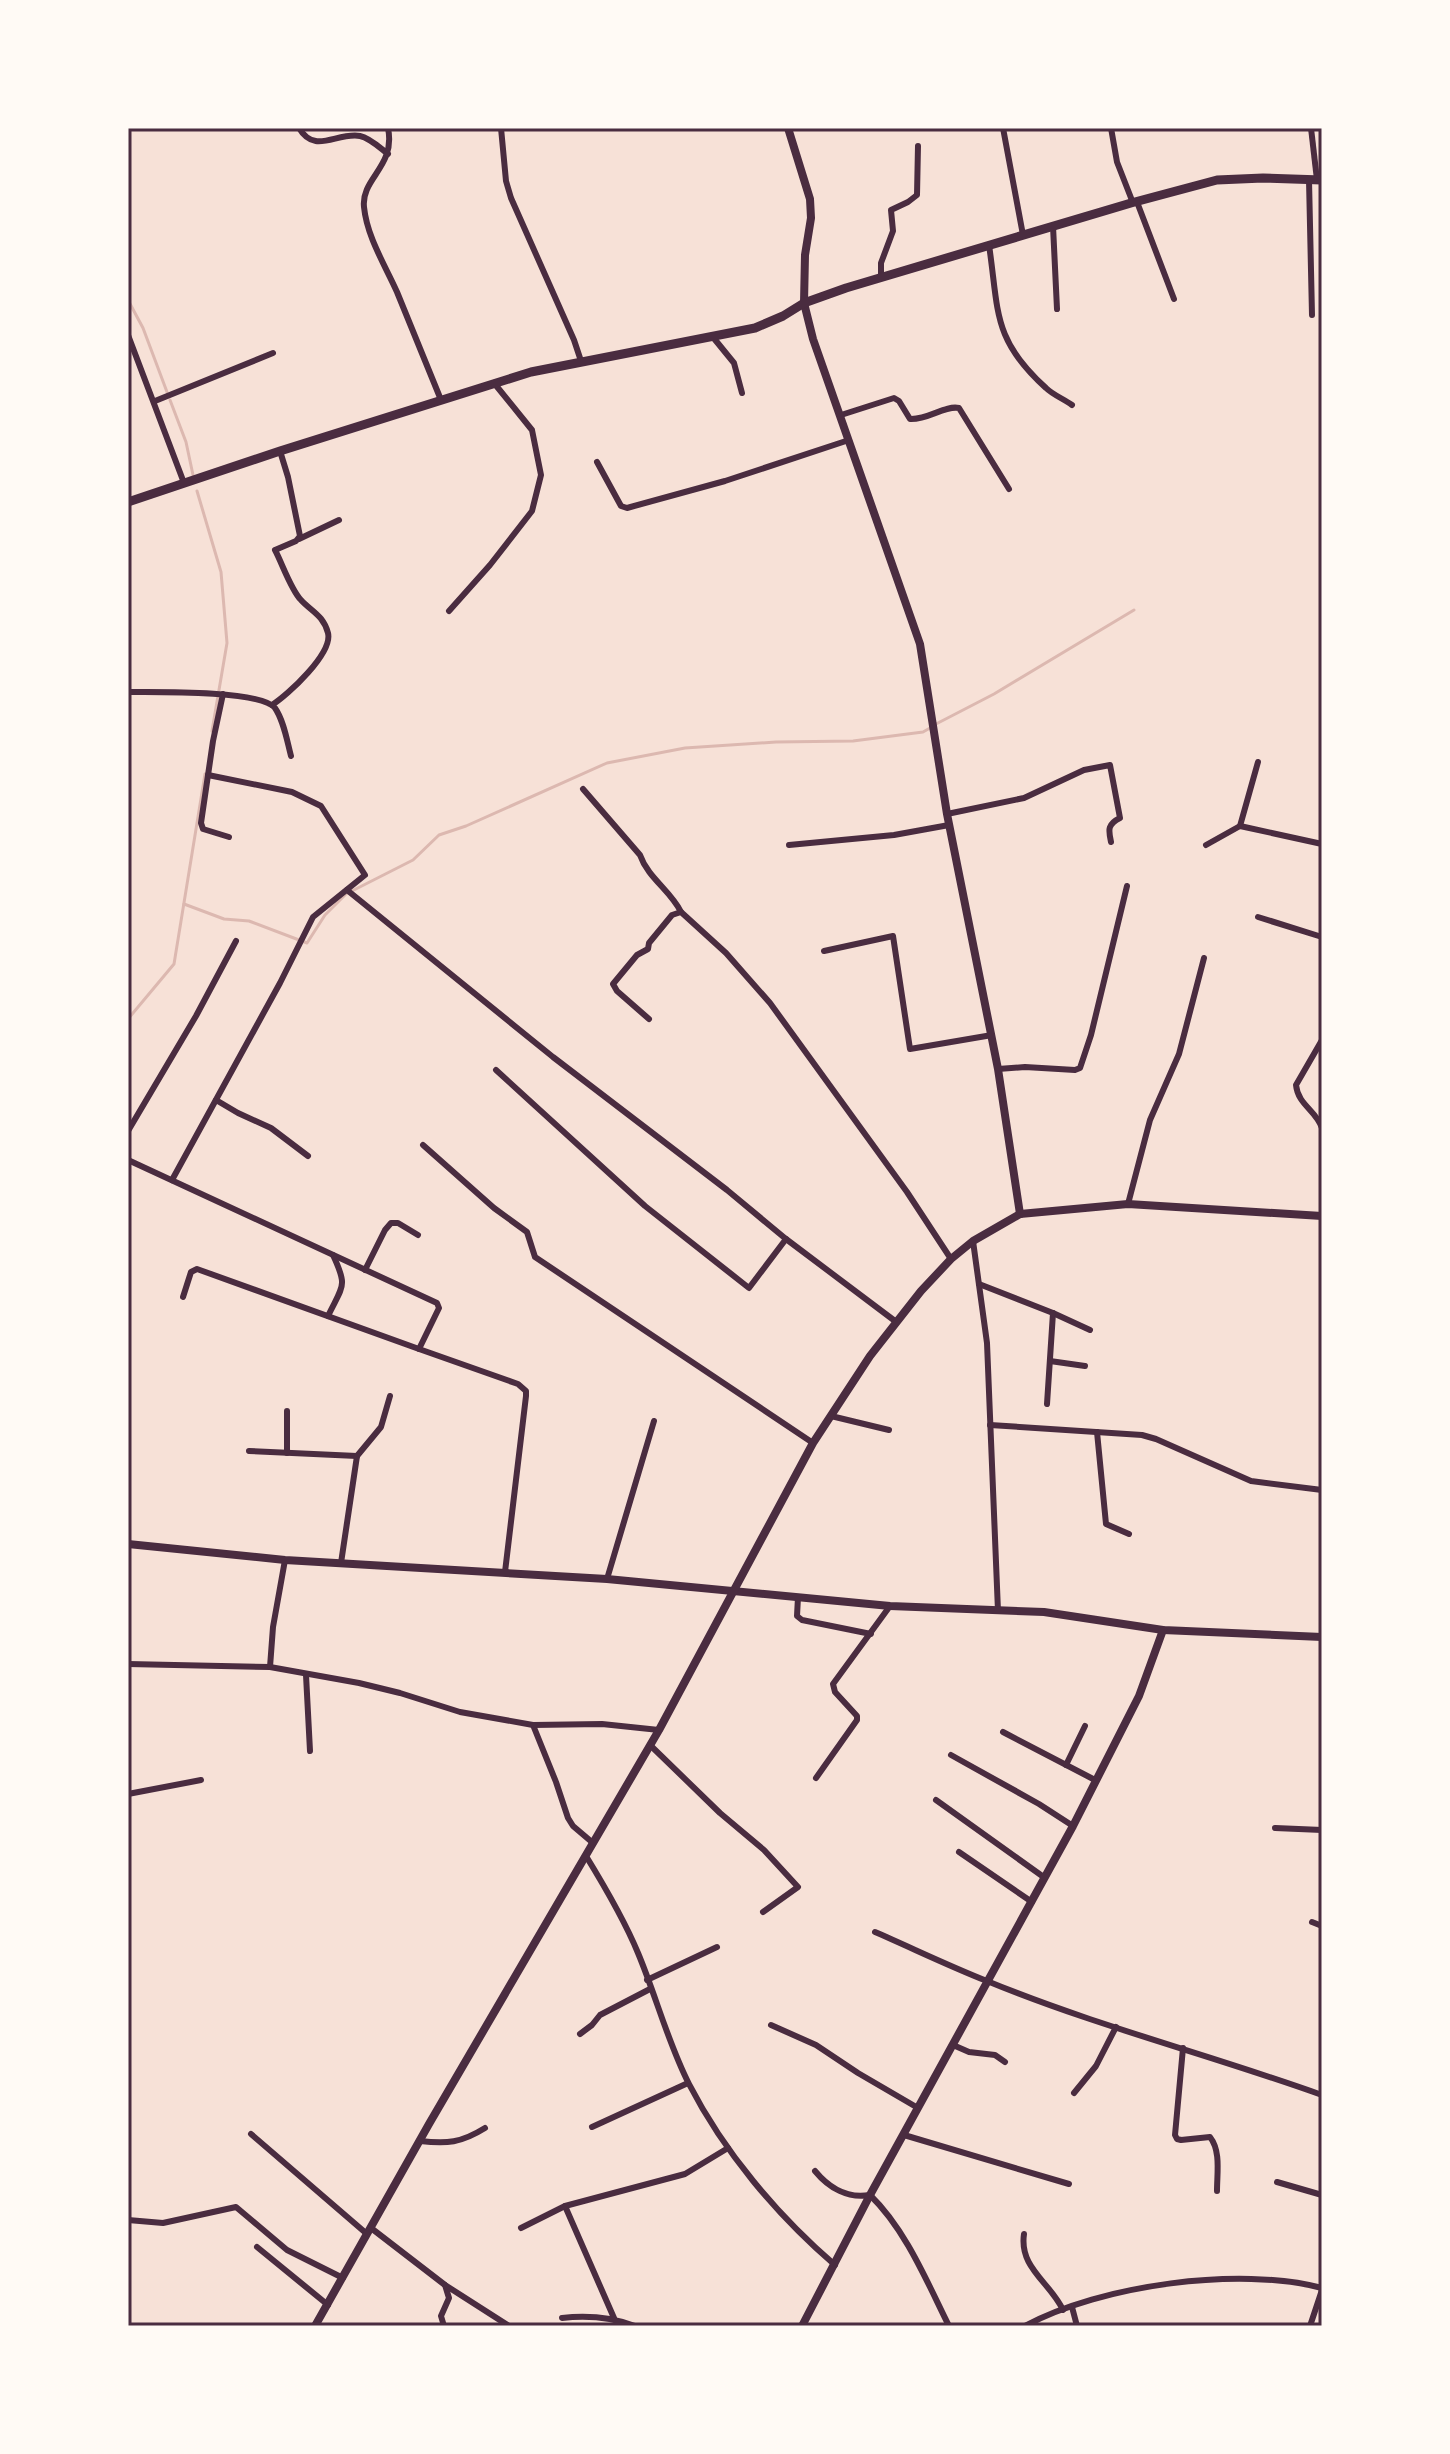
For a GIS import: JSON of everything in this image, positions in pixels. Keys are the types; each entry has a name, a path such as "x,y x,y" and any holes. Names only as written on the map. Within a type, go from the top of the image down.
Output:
{"main road":[{"path":"128,502 494,383 581,361 771,323 804,303 881,277 1135,202 1217,180 1316,180"}],"street":[{"path":"299,128 304,137 312,141 362,137 388,154"},
{"path":"388,128 388,154 367,190 364,209 370,234 441,400"},
{"path":"501,128 506,181 511,198 581,361"},
{"path":"788,128 810,199 804,303 813,339 920,644 949,825 998,1069 1020,1214"},
{"path":"1003,128 1023,235"},
{"path":"1111,128 1117,162 1174,299"},
{"path":"1311,128 1316,180 1312,315"},
{"path":"881,277 881,263 893,231 891,210 917,195 918,146"},
{"path":"1053,226 1057,309"},
{"path":"989,245 1001,330 1030,374 1072,405"},
{"path":"128,335 184,483"},
{"path":"712,336 734,363 742,393"},
{"path":"155,401 273,353"},
{"path":"449,611 532,511 541,475 532,430 494,383"},
{"path":"841,415 894,398 914,420 952,406 959,408 1009,489"},
{"path":"597,462 621,506 627,508 725,481 849,440"},
{"path":"280,451 291,490 299,539"},
{"path":"128,692 223,694 272,705 280,700 326,650 329,636 321,619 300,599 275,550 339,520"},
{"path":"223,694 201,823 203,829 229,837"},
{"path":"272,705 291,756"},
{"path":"1240,826 1258,762"},
{"path":"947,814 1024,798 1084,770 1110,765 1120,818 1111,822 1108,829 1111,842"},
{"path":"172,1180 313,917 365,875 321,806 292,792 208,775"},
{"path":"583,789 640,855 646,868 681,912 726,953 770,1003 899,1180 951,1259"},
{"path":"789,845 894,835 949,825"},
{"path":"1206,845 1240,826 1322,844"},
{"path":"998,1069 1080,1068 1127,886"},
{"path":"347,890 553,1057 895,1321"},
{"path":"649,1019 613,984 637,955 648,949 649,943 672,915 681,912"},
{"path":"1258,917 1322,937"},
{"path":"824,951 893,936 910,1049 992,1035"},
{"path":"128,1131 236,941"},
{"path":"1128,1204 1150,1120 1179,1054 1204,958"},
{"path":"1322,1040 1296,1085 1299,1098 1319,1120 1322,1128"},
{"path":"496,1070 645,1206 749,1288 786,1239"},
{"path":"216,1100 271,1128 308,1156"},
{"path":"423,1145 494,1208 527,1232 535,1257 813,1443"},
{"path":"128,1160 439,1304 419,1349"},
{"path":"315,2326 659,1730 813,1443 895,1321 951,1259 973,1241 1020,1214 1128,1204 1322,1216"},
{"path":"365,1270 391,1223 398,1223 418,1235"},
{"path":"973,1241 987,1343 998,1611"},
{"path":"328,1316 344,1278 333,1255"},
{"path":"183,1297 191,1272 197,1269 518,1384 526,1391 505,1572"},
{"path":"979,1284 1090,1330"},
{"path":"1047,1404 1053,1313"},
{"path":"1050,1361 1085,1366"},
{"path":"341,1563 357,1456 381,1427 390,1396"},
{"path":"287,1411 287,1453"},
{"path":"831,1416 889,1430"},
{"path":"607,1579 654,1421"},
{"path":"990,1425 1142,1435 1251,1481 1322,1490"},
{"path":"1097,1432 1106,1524 1129,1534"},
{"path":"249,1451 357,1456"},
{"path":"128,1544 285,1560 607,1579 890,1606 1044,1612 1163,1630 1322,1637"},
{"path":"270,1667 273,1627 285,1560"},
{"path":"798,1597 797,1616 802,1620 871,1634"},
{"path":"816,1778 857,1722 857,1716 832,1687 890,1606"},
{"path":"802,2326 870,2195 1073,1826 1139,1696 1163,1630"},
{"path":"128,1678 128,1664 270,1667 359,1683 460,1712 533,1725 612,1724 659,1730"},
{"path":"306,1675 310,1751"},
{"path":"533,1725 568,1818 593,1843"},
{"path":"1066,1765 1085,1726"},
{"path":"1003,1732 1095,1780"},
{"path":"650,1745 764,1850 798,1887 763,1912"},
{"path":"951,1755 1073,1826"},
{"path":"128,1794 201,1780"},
{"path":"936,1800 1045,1878"},
{"path":"1275,1828 1322,1830"},
{"path":"959,1852 1032,1902"},
{"path":"586,1856 622,1920 688,2083 728,2148 775,2206 835,2266"},
{"path":"1312,1922 1322,1926"},
{"path":"875,1932 987,1982 1322,2095"},
{"path":"647,1980 717,1947"},
{"path":"580,2034 600,2015 650,1989"},
{"path":"771,2025 816,2045 918,2108"},
{"path":"1074,2093 1096,2066 1116,2027"},
{"path":"953,2045 969,2052 995,2055 1005,2062"},
{"path":"1183,2048 1175,2135 1181,2140 1210,2137 1214,2140 1217,2150 1217,2191"},
{"path":"592,2127 688,2083"},
{"path":"420,2141 466,2140 485,2128"},
{"path":"251,2134 369,2231 509,2326"},
{"path":"904,2135 1069,2184"},
{"path":"521,2228 565,2206 685,2174 728,2148"},
{"path":"815,2171 825,2183 838,2190 857,2198 870,2195"},
{"path":"1277,2182 1322,2195"},
{"path":"870,2195 904,2239 949,2326"},
{"path":"565,2206 614,2318"},
{"path":"128,2220 163,2223 236,2207 287,2250 343,2278"},
{"path":"1024,2234 1022,2245 1028,2264 1057,2298 1063,2310"},
{"path":"257,2247 328,2305"},
{"path":"1025,2326 1103,2295 1146,2287 1219,2280 1286,2281 1322,2289 1310,2326"},
{"path":"444,2326 441,2316 449,2298 445,2285"},
{"path":"1072,2307 1077,2326"},
{"path":"562,2318 614,2318 635,2326"}],"waterway":[{"path":"128,300 143,328 167,392"},
{"path":"170,400 186,442 193,475"},
{"path":"197,491 221,572 227,643 212,731"},
{"path":"936,724 994,694 1134,610"},
{"path":"184,904 224,919 249,921 307,943 325,915 346,894 413,860 439,835 607,763 685,748 853,741 923,732 930,728"},
{"path":"128,1019 174,964 205,774"}]}
